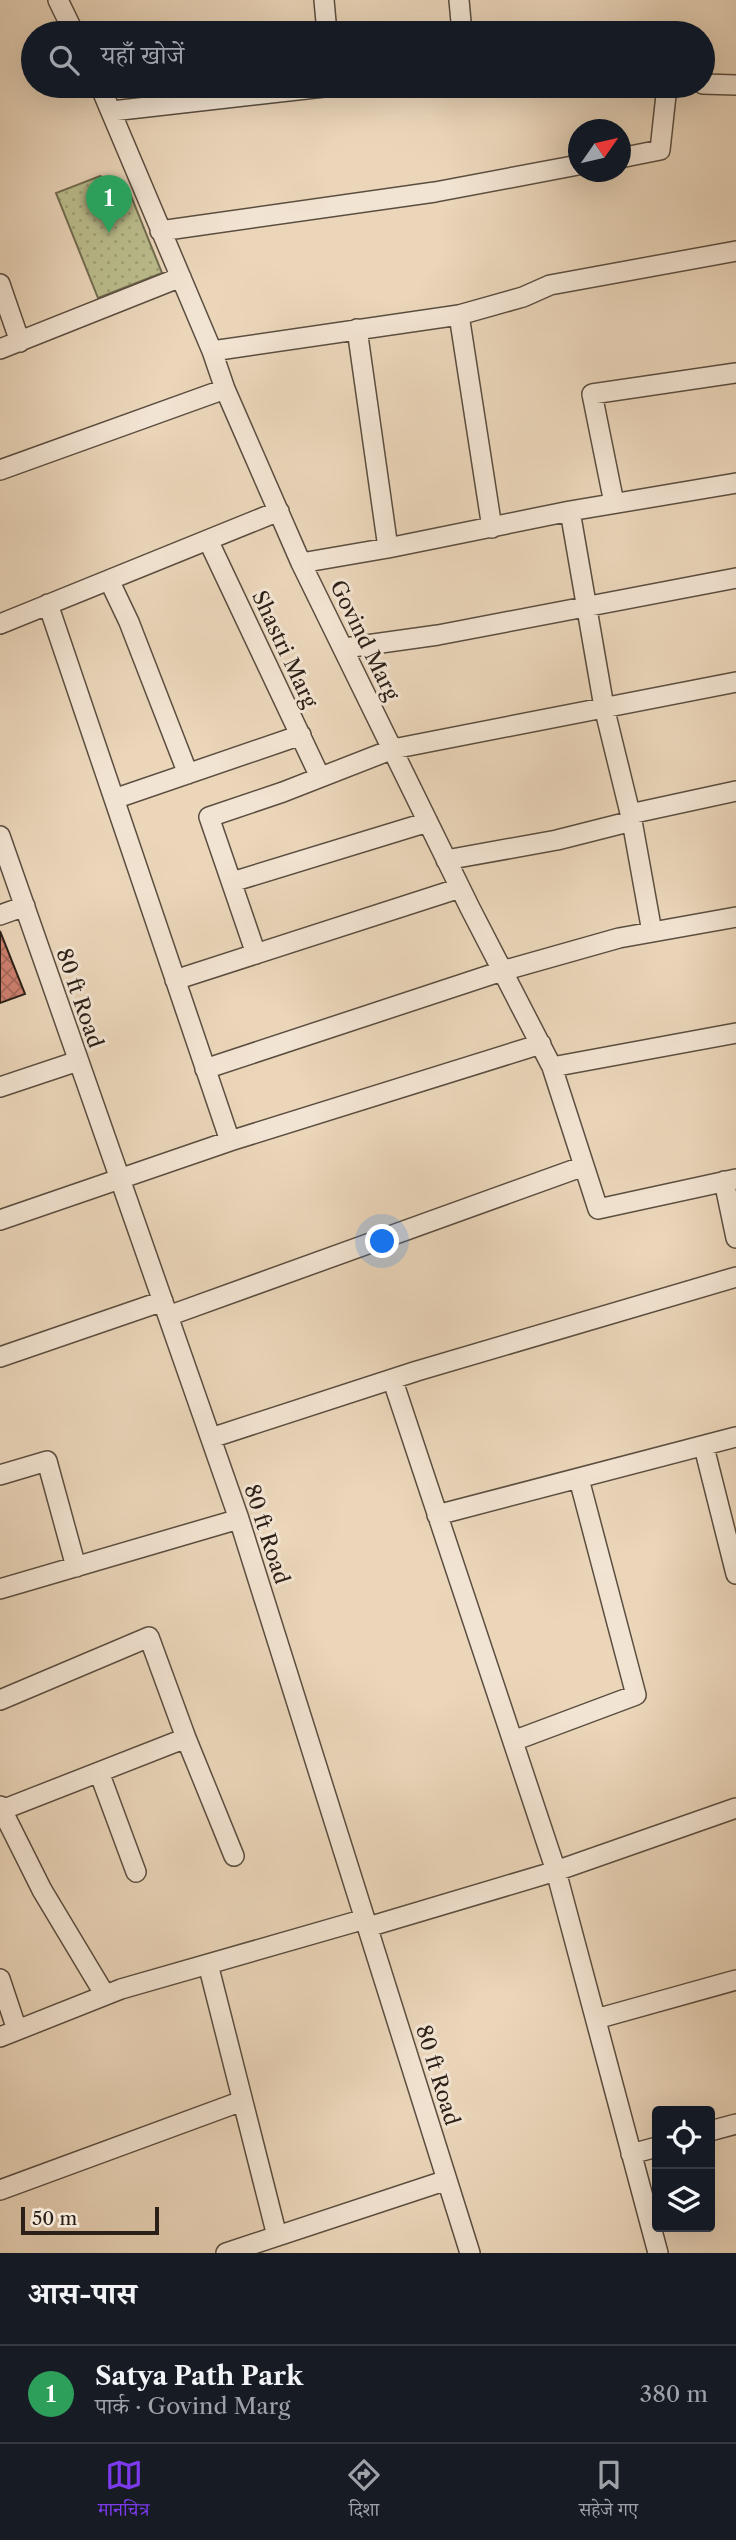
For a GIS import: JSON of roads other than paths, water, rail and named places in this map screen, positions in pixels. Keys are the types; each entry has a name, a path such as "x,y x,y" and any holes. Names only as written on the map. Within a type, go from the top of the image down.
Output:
{"street":[{"path":"58,0 68,21"},
{"path":"324,0 326,21"},
{"path":"459,0 461,21"},
{"path":"715,84 736,85"},
{"name":"Govind Marg","path":"106,98 212,351 225,389 301,563 345,648 446,860 552,1067 598,1209 730,1180"},
{"path":"112,111 227,98"},
{"path":"631,156 660,150 666,98"},
{"path":"160,231 435,192 568,168"},
{"path":"212,351 459,315 523,297 550,285 736,251"},
{"path":"0,349 181,277"},
{"path":"0,284 20,342"},
{"path":"459,315 492,528"},
{"path":"357,329 388,548"},
{"path":"614,503 592,394 736,373"},
{"path":"0,470 225,389"},
{"path":"301,563 570,511 736,483"},
{"path":"0,624 279,511"},
{"path":"570,511 604,707 631,818 652,932"},
{"name":"Shastri Marg","path":"208,540 320,777"},
{"path":"345,648 438,635 736,579"},
{"path":"109,580 188,774"},
{"path":"48,604 229,1141"},
{"path":"256,954 209,817 393,749 736,682"},
{"path":"114,799 301,735"},
{"path":"446,860 557,840 736,791"},
{"path":"232,881 428,822"},
{"name":"80 ft Road","path":"0,836 239,1519 470,2253"},
{"path":"175,980 460,888"},
{"path":"0,915 25,906"},
{"path":"205,1069 502,971 619,938 736,917"},
{"path":"552,1067 736,1033"},
{"path":"0,1220 229,1141 541,1044"},
{"path":"0,1087 78,1061"},
{"path":"0,1357 165,1309 584,1166"},
{"path":"730,1180 736,1238"},
{"path":"211,1438 417,1371 736,1277"},
{"path":"393,1381 556,1871 658,2253"},
{"path":"438,1515 736,1437"},
{"path":"704,1447 736,1574"},
{"path":"0,1475 47,1461 76,1567"},
{"path":"513,1741 636,1695 579,1479"},
{"path":"0,1589 239,1519"},
{"path":"0,1700 149,1637 234,1856"},
{"path":"105,1995 42,1891 1,1808 186,1738"},
{"path":"99,1772 136,1872"},
{"path":"0,1979 9,2033 105,1995 208,1964 556,1871 736,1808"},
{"path":"208,1964 276,2236"},
{"path":"596,2019 736,1980"},
{"path":"0,2190 242,2101"},
{"path":"715,2130 736,2124"},
{"path":"631,2154 652,2148"},
{"path":"226,2253 447,2180"}],"place":[{"name":"Satya Path Park","path":"109,233"}]}
